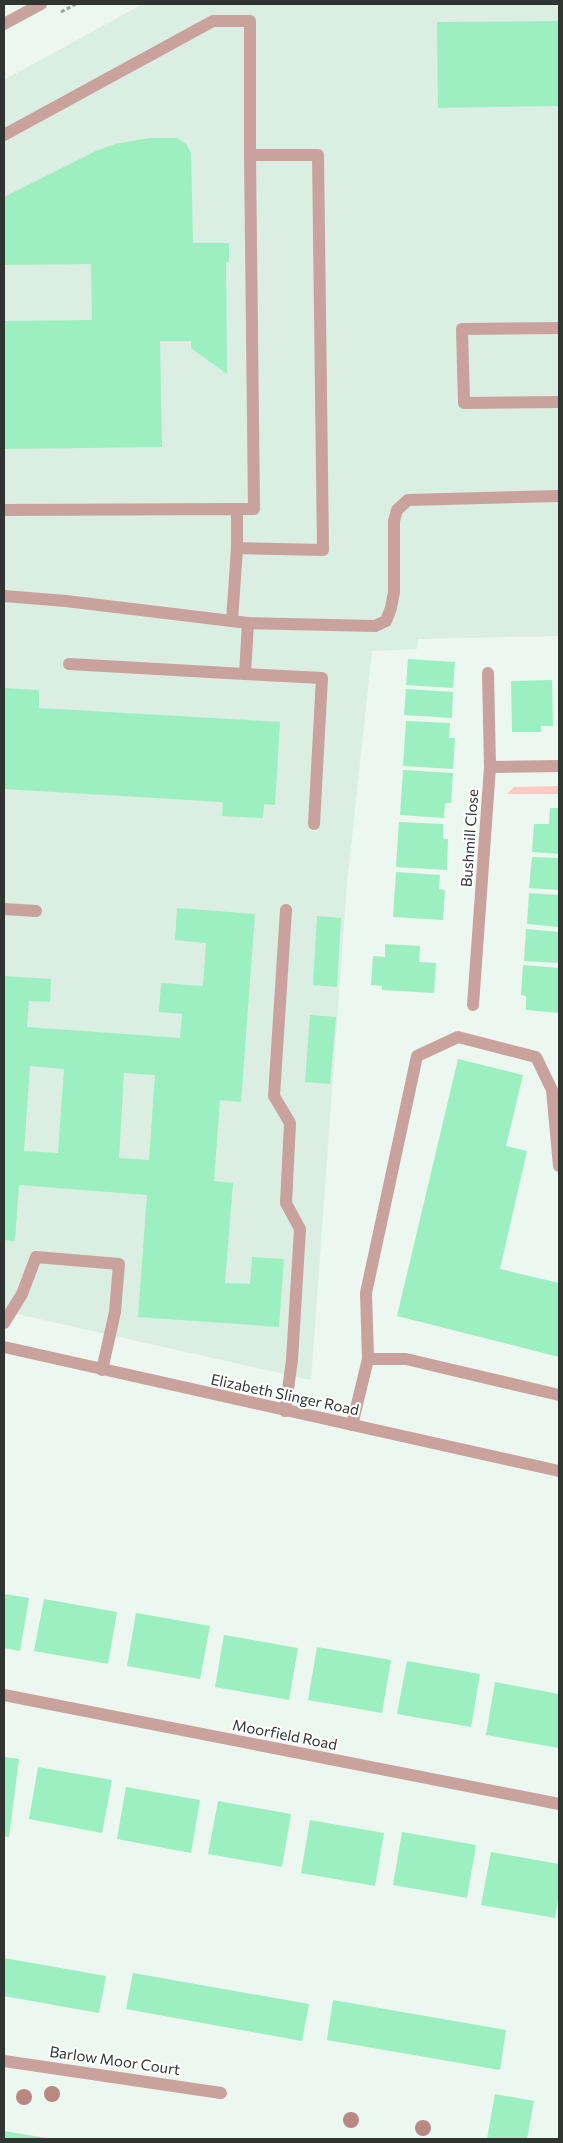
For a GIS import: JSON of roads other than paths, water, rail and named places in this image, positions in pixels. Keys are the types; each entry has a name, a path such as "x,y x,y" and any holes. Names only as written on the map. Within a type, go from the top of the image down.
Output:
{"street":[{"path":"4,24 41,4"},
{"path":"4,135 213,21 250,21 254,509 4,510"},
{"path":"237,548 323,550 318,155 250,155"},
{"path":"559,328 462,330 464,403 559,402"},
{"path":"4,596 66,600 248,623 375,626 386,621 391,608 394,592 394,521 397,510 408,500 559,496"},
{"path":"232,621 237,548 237,509"},
{"path":"245,674 248,623"},
{"path":"69,664 322,678 314,824"},
{"name":"Bushmill Close","path":"473,1005 490,767 488,672"},
{"path":"490,767 559,766"},
{"path":"4,909 36,911"},
{"path":"285,1411 292,1360 300,1229 286,1203 290,1123 274,1096 286,910"},
{"path":"352,1425 368,1359 366,1293 417,1056 458,1037 536,1057 552,1090 559,1166"},
{"path":"4,1324 22,1294 36,1257 118,1264 115,1312 102,1370"},
{"name":"Elizabeth Slinger Road","path":"4,1347 559,1471"},
{"path":"368,1359 406,1359 559,1395"},
{"name":"Moorfield Road","path":"4,1695 559,1804"},
{"name":"Barlow Moor Court","path":"4,2061 222,2093"}]}
